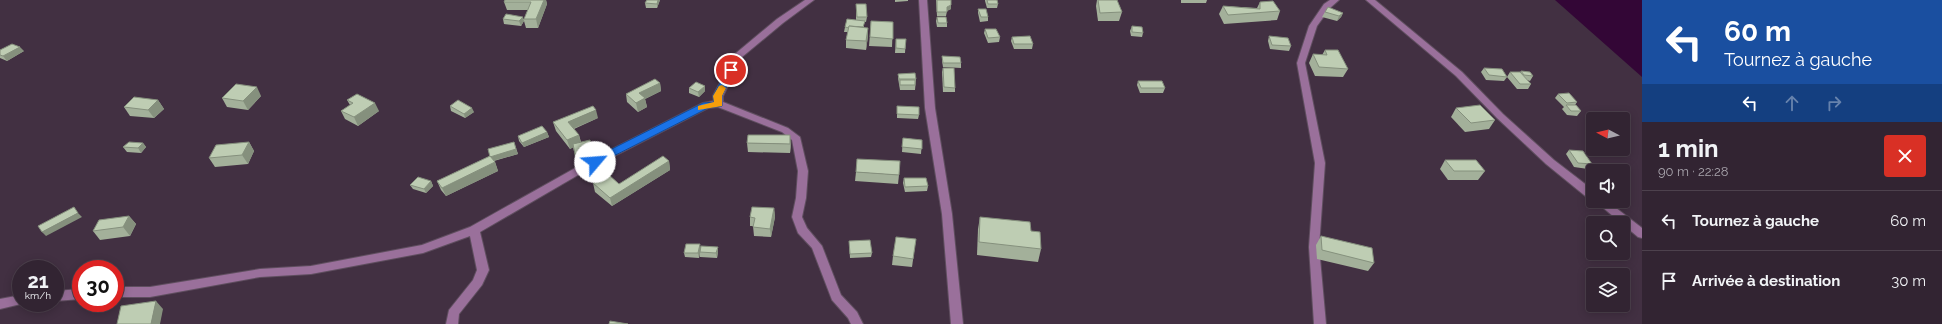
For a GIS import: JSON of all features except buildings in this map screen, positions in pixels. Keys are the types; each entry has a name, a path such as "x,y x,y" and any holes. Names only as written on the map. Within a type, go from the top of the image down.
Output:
{"street":[{"path":"718,104 718,96 738,56 780,20 810,0"},
{"path":"923,0 930,108 947,214 957,324"},
{"path":"1320,324 1314,247 1320,163 1301,63 1313,26 1327,6 1335,0"},
{"path":"1370,0 1459,74 1500,116 1550,162 1586,190"},
{"path":"124,292 150,292 260,274 311,270 423,249 474,230 581,168 706,105 718,104 785,130 797,139 803,171 801,198 797,217 802,230 817,246 836,297 853,316 857,324"},
{"path":"1609,208 1642,234"},
{"path":"452,324 453,313 478,282 483,270 474,230"},
{"path":"0,304 12,302"}],"shaded area":[{"path":"1555,0 1642,0 1642,77"}],"slow traffic":[{"path":"701,108 706,105 718,104 718,96 722,88"}],"route":[{"path":"595,162 706,105 718,104 718,96 731,70"}]}
